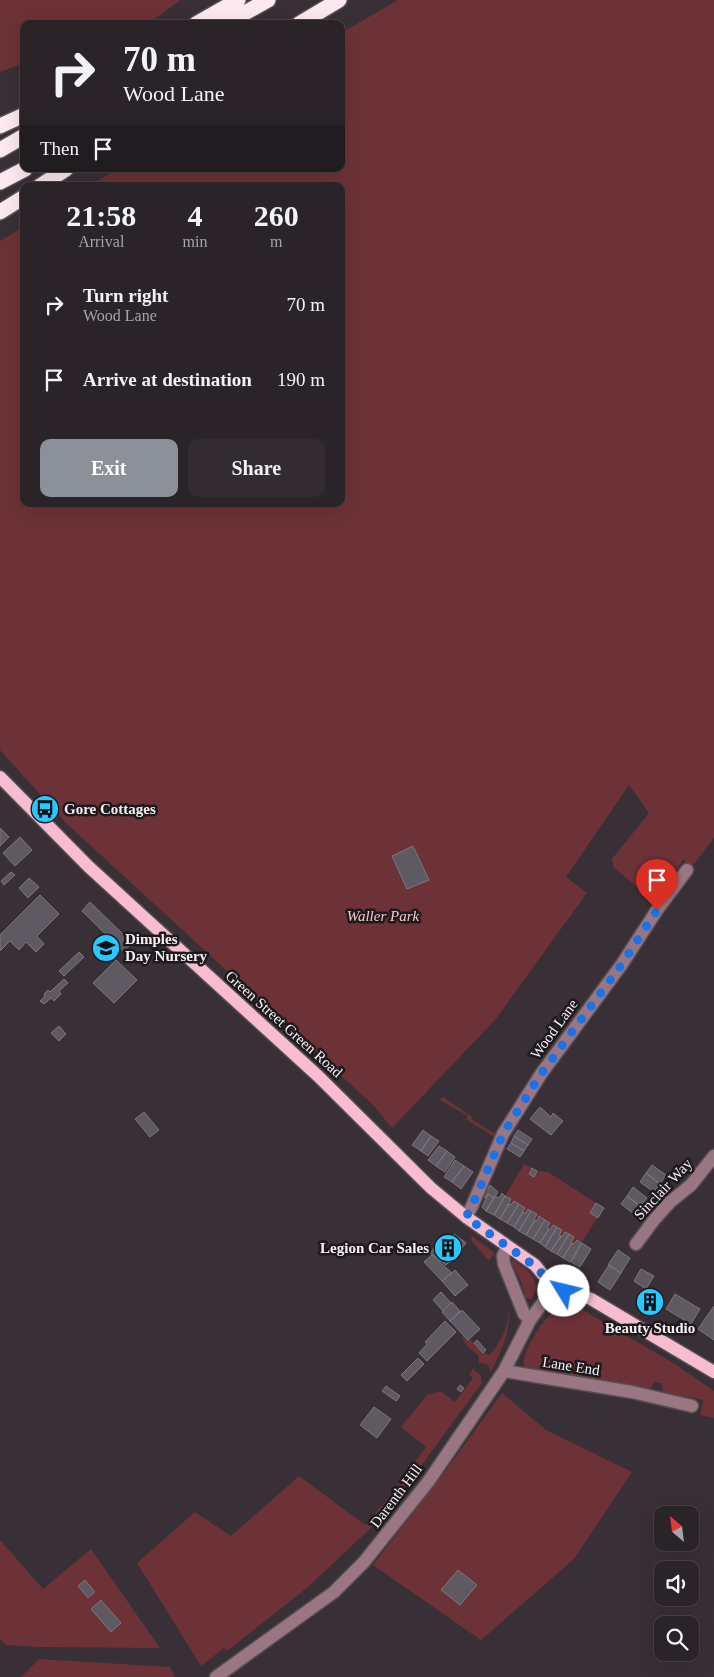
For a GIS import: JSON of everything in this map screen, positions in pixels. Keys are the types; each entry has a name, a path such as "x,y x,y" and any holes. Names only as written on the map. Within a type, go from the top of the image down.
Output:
{"highway":[{"path":"203,20 238,0"},
{"path":"232,20 268,0"},
{"path":"306,20 339,0"},
{"path":"0,126 20,117"},
{"path":"0,150 20,138"},
{"path":"0,182 20,172"},
{"path":"46,182 61,172"},
{"path":"0,212 20,200"}],"main road":[{"name":"Green Street Green Road","path":"0,777 89,867 318,1076 431,1188 466,1217 535,1266 544,1276 552,1290"},
{"path":"552,1290 575,1293 592,1299 714,1372"}],"street":[{"name":"Wood Lane","path":"466,1217 503,1134 541,1074 622,964 657,910 687,870"},
{"name":"Sinclair Way","path":"636,1244 654,1220 670,1202 688,1188 714,1156"},
{"path":"508,1247 503,1258 524,1314 530,1320"},
{"name":"Darenth Hill","path":"216,1677 334,1592 364,1562 428,1482 504,1371 530,1320 552,1290"},
{"name":"Lane End","path":"504,1371 632,1392 692,1406"}],"green space":[{"path":"0,0 180,0 153,20 20,20 20,64 0,72"},
{"name":"Waller Park","path":"398,0 714,0 714,838 690,869 683,859 660,896 651,898 614,868 612,859 649,813 629,785 566,877 587,893 495,1020 392,1128 373,1105 66,823 0,750 0,241 20,229 20,507 345,507 345,182 96,182 112,172 345,172 345,31"},
{"path":"443,1097 472,1117 471,1119 495,1134 494,1137 466,1119 468,1116 440,1100"},
{"path":"524,1164 538,1171 548,1172 604,1208 581,1243 577,1240 574,1244 571,1242 573,1237 562,1237 559,1235 562,1230 553,1225 550,1230 547,1228 550,1223 539,1217 537,1221 534,1219 536,1214 528,1209 525,1214 522,1212 525,1208 514,1201 511,1205 508,1204 511,1199 505,1196"},
{"path":"472,1236 492,1251 494,1254 489,1261 471,1240"},
{"path":"513,1260 534,1279 537,1288 531,1299 525,1298 522,1295 525,1294 521,1281 513,1265 509,1266"},
{"path":"509,1304 509,1322 505,1339 491,1371 487,1364 479,1363 479,1356 467,1346 462,1338 464,1336 468,1340 470,1339 483,1353 489,1356 504,1332 508,1319"},
{"path":"562,1306 581,1309 675,1364 714,1391 714,1418 700,1415 703,1400 664,1392 662,1389 663,1384 654,1382 649,1389 524,1367 527,1351 536,1332 549,1316"},
{"path":"473,1369 481,1375 482,1383 415,1474 374,1525 308,1587 227,1651 224,1648 201,1666 137,1563 195,1512 231,1536 299,1476 365,1525 390,1496 426,1447 401,1427 427,1395 440,1391 455,1402 473,1378 469,1374"},
{"path":"502,1393 546,1430 632,1472 574,1559 481,1640 373,1565","holes":["458,1570 477,1585 460,1605 442,1590"]},
{"path":"0,1540 43,1589 91,1549 160,1648 38,1647 6,1645 0,1639","holes":["85,1580 95,1592 88,1598 78,1586","102,1600 121,1623 91,1609"]},
{"path":"39,1659 170,1667 175,1677 21,1677"}],"building":[{"path":"0,828 9,837 0,846"},
{"path":"20,837 32,850 15,866 3,853"},
{"path":"413,846 429,880 407,889 392,856"},
{"path":"11,872 15,875 4,885 1,881"},
{"path":"29,878 39,887 28,898 19,888"},
{"path":"40,895 59,914 37,936 44,944 36,952 26,942 19,950 10,941 0,951 0,935"},
{"path":"90,902 132,943 124,952 82,911"},
{"path":"79,952 84,957 64,976 59,971"},
{"path":"116,960 137,980 114,1003 93,983"},
{"path":"64,979 68,983 59,991 61,994 54,1001 51,998 44,1004 40,1001 48,990 50,992"},
{"path":"59,1026 66,1034 59,1041 51,1033"},
{"path":"540,1107 551,1117 553,1113 563,1121 551,1135 530,1119"},
{"path":"144,1112 159,1130 150,1137 135,1119"},
{"path":"423,1130 431,1136 421,1151 412,1145"},
{"path":"518,1130 532,1139 528,1145 514,1136"},
{"path":"431,1136 439,1141 428,1156 421,1151"},
{"path":"514,1136 528,1145 524,1151 511,1143"},
{"path":"511,1143 524,1151 520,1157 507,1149"},
{"path":"439,1146 447,1151 436,1166 428,1160"},
{"path":"447,1151 455,1157 445,1172 436,1166"},
{"path":"455,1160 464,1166 452,1182 444,1177"},
{"path":"652,1165 666,1175 660,1184 646,1173"},
{"path":"464,1166 473,1172 461,1189 452,1182"},
{"path":"532,1168 537,1171 534,1177 529,1174"},
{"path":"646,1173 660,1184 654,1192 640,1182"},
{"path":"490,1185 498,1192 494,1198 488,1194 486,1198 483,1196"},
{"path":"633,1187 647,1198 640,1206 627,1196"},
{"path":"502,1193 505,1196 494,1215 486,1211 495,1196 499,1198"},
{"path":"488,1194 494,1198 486,1211 482,1207"},
{"path":"505,1196 511,1199 500,1219 494,1215"},
{"path":"627,1196 640,1206 634,1214 621,1204"},
{"path":"514,1201 519,1204 507,1223 500,1219 509,1204 511,1205"},
{"path":"596,1203 604,1208 598,1218 590,1213"},
{"path":"519,1204 525,1208 514,1227 507,1223"},
{"path":"528,1209 531,1211 519,1231 514,1227 523,1212 525,1214"},
{"path":"531,1211 537,1214 526,1235 519,1231"},
{"path":"539,1216 545,1220 533,1239 526,1235"},
{"path":"545,1220 550,1223 547,1228 549,1229 540,1243 533,1239"},
{"path":"553,1225 557,1227 545,1247 540,1243"},
{"path":"557,1227 562,1230 559,1235 561,1236 551,1251 545,1247"},
{"path":"565,1232 569,1234 557,1254 551,1251 561,1236"},
{"name":"Legion Car Sales","path":"454,1234 466,1243 450,1263 446,1265 430,1253 442,1237 448,1242"},
{"path":"569,1234 574,1237 563,1258 557,1254"},
{"path":"577,1240 581,1243 570,1262 563,1258 572,1243 574,1244"},
{"path":"582,1243 591,1249 580,1267 571,1262"},
{"path":"618,1250 630,1258 621,1273 608,1265"},
{"path":"432,1255 452,1273 442,1281 424,1262"},
{"path":"609,1265 621,1273 610,1290 598,1282"},
{"path":"641,1269 654,1276 646,1289 634,1281"},
{"path":"455,1270 468,1285 455,1296 442,1281"},
{"name":"Beauty Studio","path":"649,1288 663,1297 651,1316 637,1307"},
{"path":"441,1292 451,1303 443,1311 433,1300"},
{"path":"675,1294 700,1309 691,1324 666,1309"},
{"path":"452,1302 460,1311 450,1321 442,1312"},
{"path":"714,1306 714,1340 698,1329"},
{"path":"462,1310 480,1329 468,1340 450,1321"},
{"path":"445,1321 456,1332 427,1361 419,1353 427,1344 425,1342"},
{"path":"477,1340 486,1350 483,1353 474,1343"},
{"path":"418,1358 424,1364 407,1381 401,1375"},
{"path":"460,1385 464,1388 461,1392 457,1389"},
{"path":"386,1386 400,1396 396,1401 382,1391"},
{"path":"374,1407 391,1419 377,1438 360,1425"},
{"path":"458,1570 477,1585 460,1605 441,1590"},
{"path":"85,1580 95,1592 88,1598 78,1586"},
{"path":"101,1600 121,1623 111,1632 91,1609"}],"place":[{"name":"Gore Cottages","path":"45,809"},
{"name":"Dimples Day Nursery","path":"106,948"},
{"name":"Legion Car Sales","path":"448,1248"},
{"name":"Beauty Studio","path":"650,1302"}],"route":[{"path":"564,1291 552,1290 544,1276 535,1266 466,1217 503,1134 541,1074 622,964 657,910"}]}
